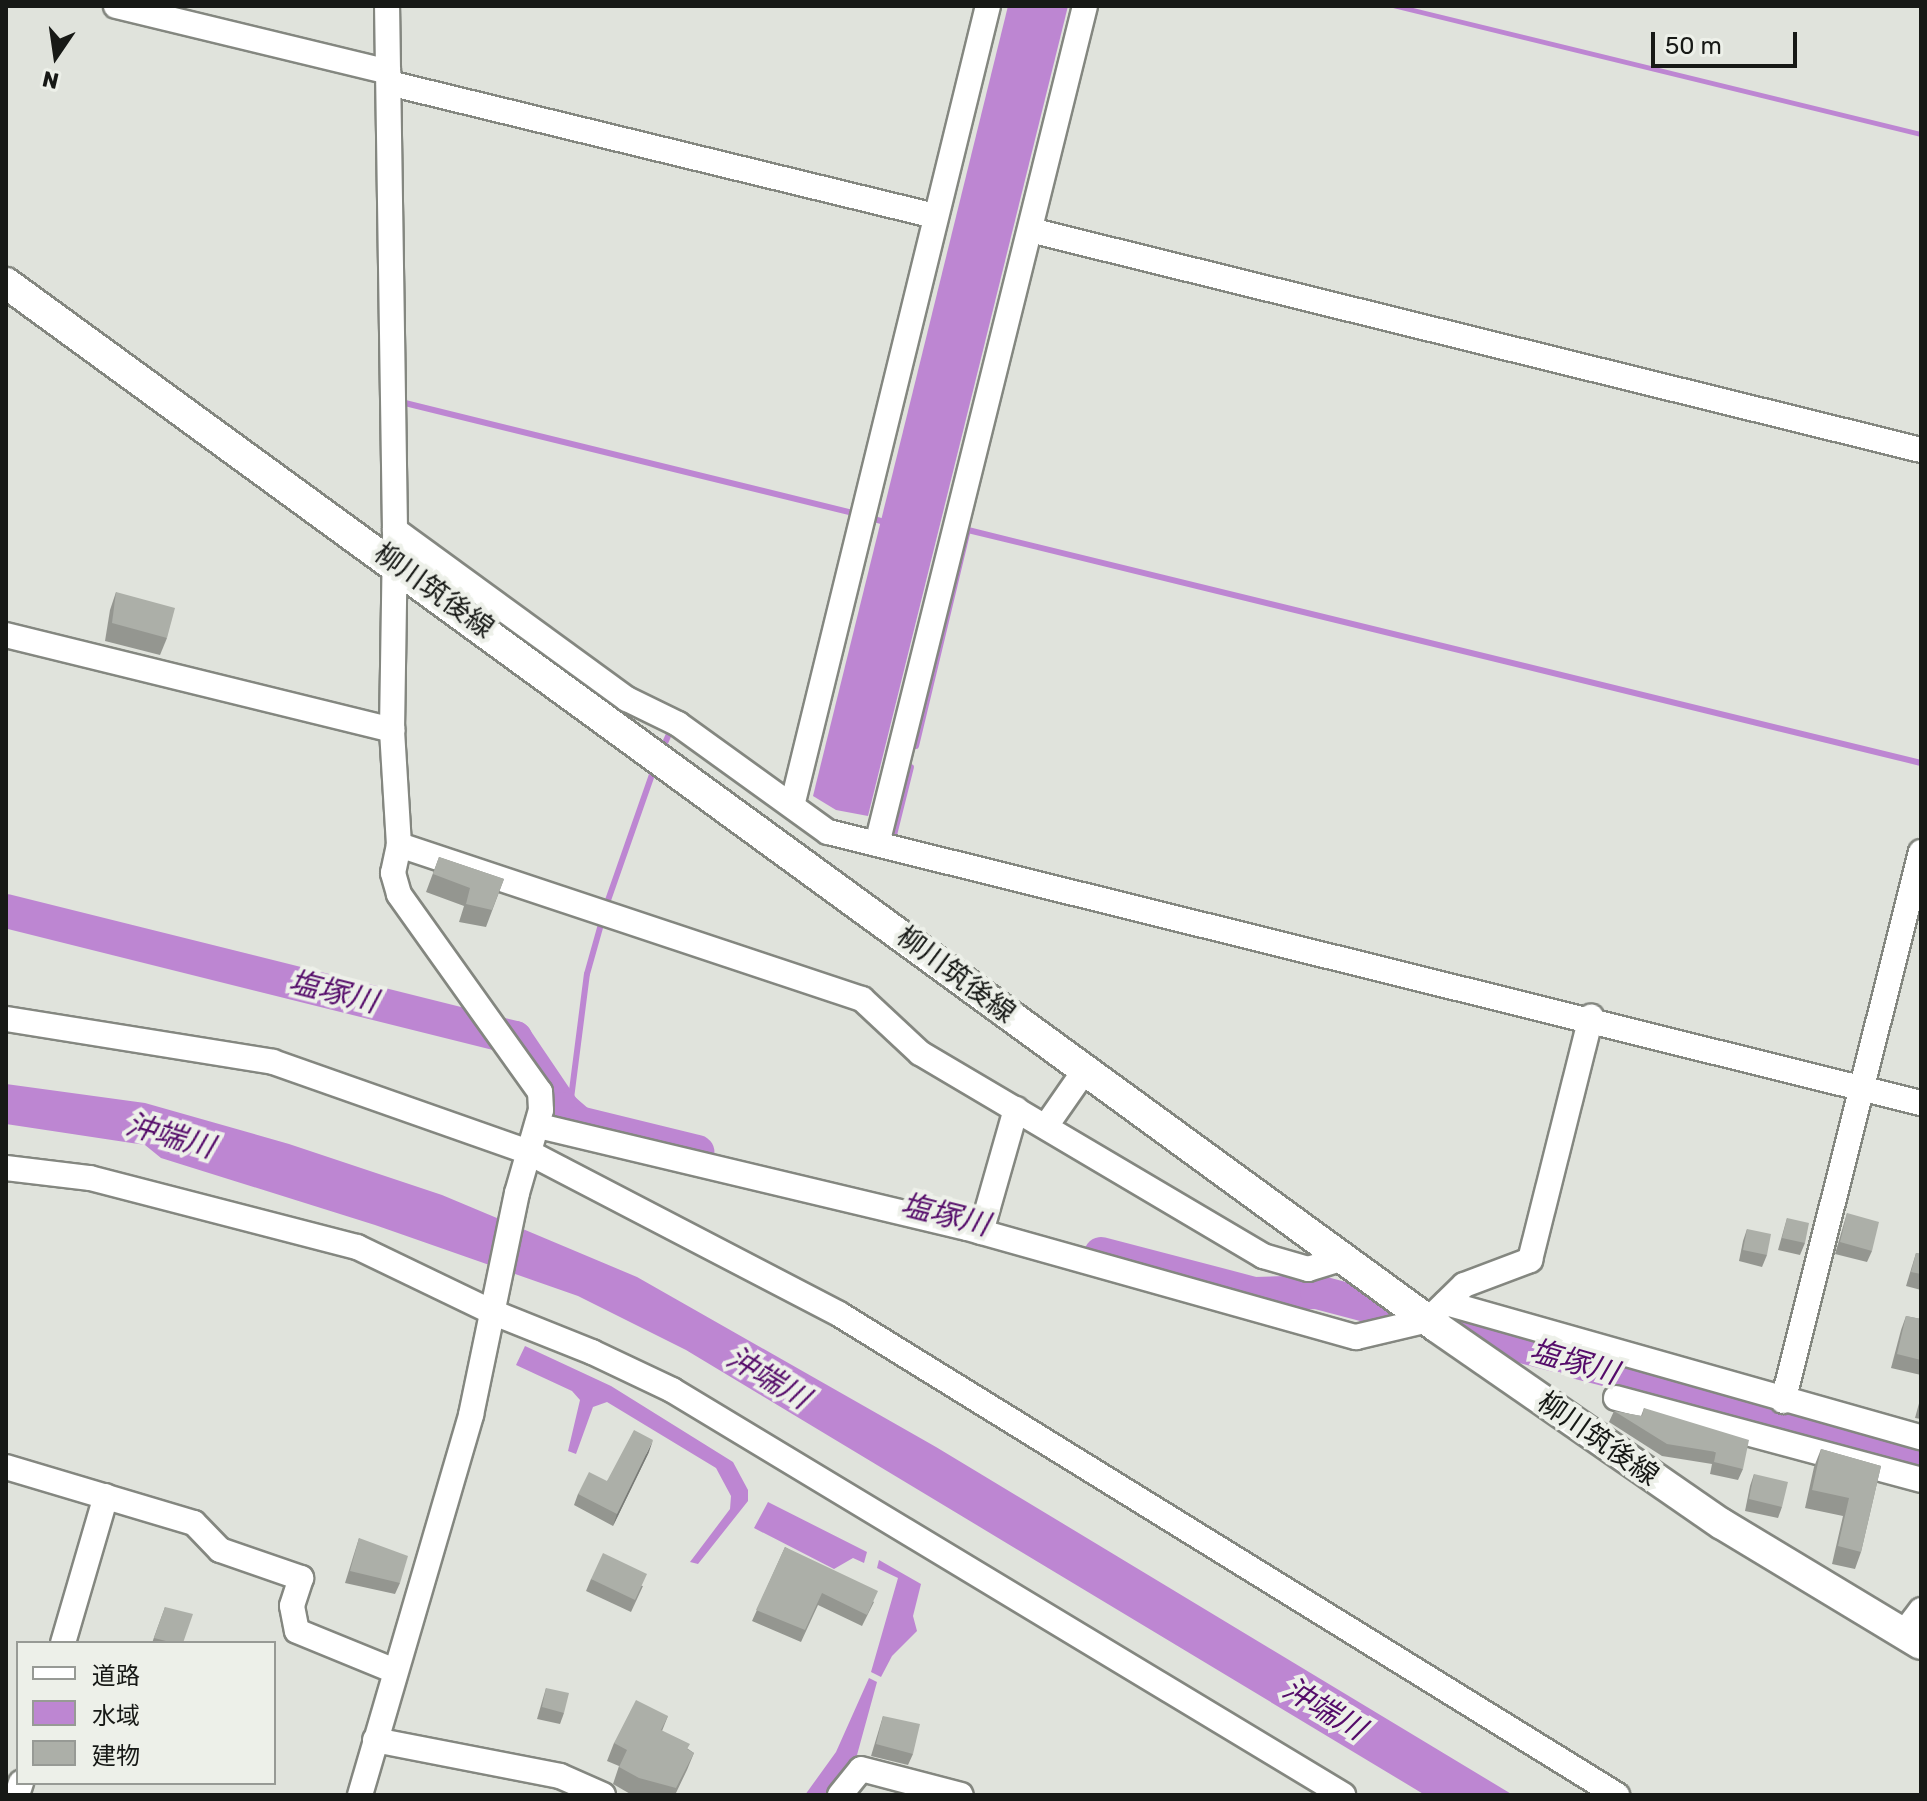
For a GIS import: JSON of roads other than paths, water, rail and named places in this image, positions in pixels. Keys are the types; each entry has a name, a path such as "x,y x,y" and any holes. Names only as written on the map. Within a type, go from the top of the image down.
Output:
{"main road":[{"name":"柳川筑後線","path":"6,283 392,560 1085,1070 1345,1258 1437,1312 1722,1524 1915,1629"}],"street":[{"path":"116,6 200,16 388,78 935,216"},
{"path":"360,1795 471,1415 517,1193 539,1126 540,1092 399,894 393,873 399,845 392,730 392,560 395,530 387,6"},
{"path":"793,802 988,6"},
{"path":"877,844 1085,6"},
{"path":"1030,230 1921,450"},
{"path":"395,530 627,699 678,724 793,802 828,832 1591,1017 1921,1103"},
{"path":"6,635 392,730"},
{"path":"399,845 862,999 920,1053 1263,1256 1308,1269 1345,1258"},
{"path":"1783,1401 1921,852"},
{"path":"539,1126 981,1232 1356,1337 1437,1312 1464,1285 1530,1260 1591,1017"},
{"path":"6,1019 273,1062 530,1153 839,1314 1617,1795"},
{"path":"1046,1126 1085,1070"},
{"path":"981,1232 1016,1109"},
{"path":"6,1168 90,1178 357,1247 494,1301 672,1390 1343,1795"},
{"path":"1437,1312 1921,1437"},
{"path":"1616,1398 1921,1480"},
{"path":"6,1467 194,1523 220,1550 301,1578 292,1606 297,1631 395,1671"},
{"path":"64,1641 106,1496"},
{"path":"375,1740 560,1776 603,1795"},
{"path":"840,1795 861,1769 961,1795"}],"water":[{"path":"1008,6 1068,6 868,816 836,810 813,796"},
{"path":"1385,6 1405,6 1921,132 1921,137"},
{"name":"沖端川","path":"6,1084 145,1103 289,1144 442,1195 637,1277 936,1447 1513,1795 1425,1795 686,1350 578,1296 375,1225 161,1158 145,1145 6,1124"},
{"name":"塩塚川","path":"1506,1329 1921,1446 1921,1467 1575,1379 1513,1351"},
{"path":"525,1346 611,1386 733,1462 748,1490 748,1501 698,1564 690,1562 730,1509 731,1496 716,1468 607,1402 593,1407 576,1454 568,1451 580,1400 572,1391 516,1365"},
{"path":"768,1502 867,1552 864,1563 853,1558 834,1569 754,1528"},
{"path":"879,1560 921,1584 913,1616 917,1631 892,1656 881,1677 871,1672 898,1578 877,1568"},
{"path":"869,1678 877,1682 857,1755 829,1795 805,1795 836,1752"}],"waterway":[{"path":"405,403 856,514"},
{"path":"867,517 881,521"},
{"path":"916,746 968,530 1921,763"},
{"path":"661,752 670,732 676,736"},
{"path":"606,906 655,766"},
{"path":"893,839 911,767"},
{"name":"塩塚川","path":"6,911 515,1038 563,1109 579,1123 697,1152"},
{"path":"569,1114 587,974 603,917"},
{"name":"塩塚川","path":"1101,1254 1255,1294 1317,1292 1556,1355"}]}
